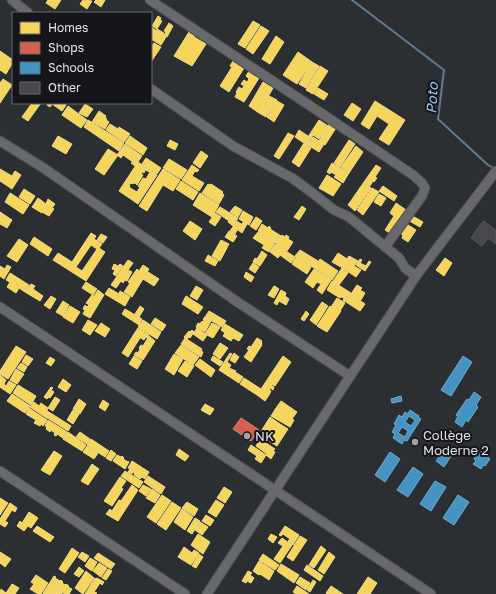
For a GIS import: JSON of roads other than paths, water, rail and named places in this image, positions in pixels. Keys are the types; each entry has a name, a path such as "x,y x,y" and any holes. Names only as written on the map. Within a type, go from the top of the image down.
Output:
{"street":[{"path":"12,0 27,12"},
{"path":"150,0 321,112 413,175 422,183 425,188 422,196 385,247"},
{"path":"152,90 233,146 292,178 310,190 334,210 349,217 399,258 404,268 416,276"},
{"path":"0,141 55,176 239,303 350,376"},
{"path":"207,594 416,276 496,171"},
{"path":"0,307 431,594"},
{"path":"0,471 185,594"}],"waterway":[{"name":"Poto","path":"352,0 444,70 438,119 488,165 495,169"}],"place":[{"name":"NK","path":"247,436"},
{"name":"Collège Moderne 2","path":"415,442"}]}
